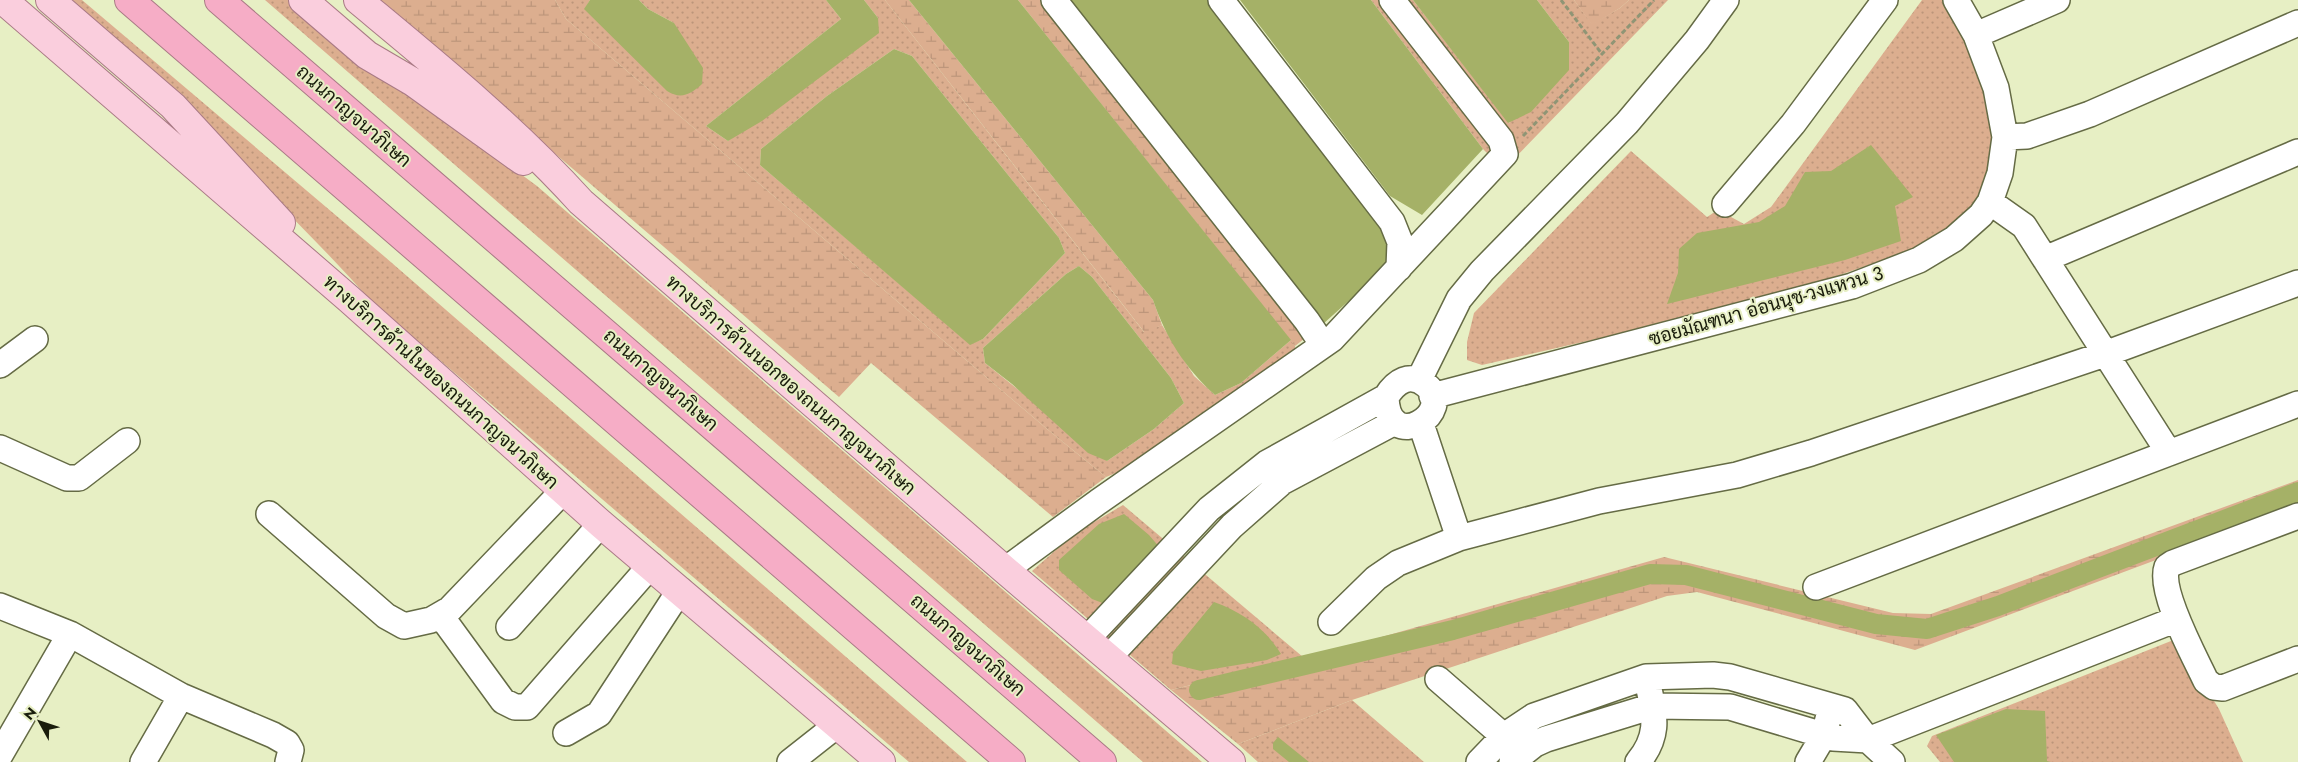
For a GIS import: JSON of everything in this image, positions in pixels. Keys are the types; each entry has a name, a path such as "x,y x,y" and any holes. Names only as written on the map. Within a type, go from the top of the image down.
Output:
{"highway":[{"path":"129,0 1011,762"},
{"name":"ถนนกาญจนาภิเษก","path":"219,0 1102,762"}],"main road":[{"name":"ทางบริการด้านในของถนนกาญจนาภิเษก","path":"3,0 349,299 601,524 881,762"},
{"path":"50,0 173,106 234,170 349,299"},
{"path":"303,0 367,54 413,82 581,202"},
{"name":"ทางบริการด้านนอกของถนนกาญจนาภิเษก","path":"358,0 479,100 546,163 581,202 1005,570 1231,762"},
{"path":"367,54 381,59 389,56 396,46 389,26"}],"street":[{"path":"1054,0 1307,321 1323,345"},
{"path":"1221,0 1392,222 1400,242 1399,268"},
{"path":"1005,570 1098,502 1332,339 1494,168 1505,154 1501,140 1392,0"},
{"path":"1386,397 1387,410 1395,422 1407,427 1421,424 1431,415 1434,401 1426,388 1459,300 1482,271 1627,123 1697,40 1726,0"},
{"path":"1725,204 1792,124 1885,0"},
{"name":"ซอยมัณฑนา อ่อนนุช-วงแหวน 3","path":"1087,639 1209,509 1267,463 1386,397 1393,385 1405,378 1426,388 1852,286 1919,260 1954,239 1981,215 1990,202 2000,173 2006,138 1996,88 1976,35 1956,0"},
{"path":"1976,35 2057,0"},
{"path":"2006,138 2027,136 2090,114 2298,23"},
{"path":"2045,259 2298,152"},
{"path":"1990,202 2024,226 2169,453"},
{"path":"1331,622 1376,578 1398,563 1459,538 1599,501 1737,475 1811,454 2105,354 2298,283"},
{"path":"0,365 35,340"},
{"path":"1816,587 2298,404"},
{"path":"1109,657 1232,526 1282,482 1395,422"},
{"path":"1421,424 1459,538"},
{"path":"0,448 67,478 79,478 127,441"},
{"path":"269,514 386,616 404,626 441,616 450,610 564,490"},
{"path":"2298,516 2169,565 2166,570 2166,583 2177,619 2206,681 2217,688 2223,688 2298,659"},
{"path":"509,627 601,524"},
{"path":"441,616 503,701 515,707 527,707 651,565"},
{"path":"566,733 599,714 680,590"},
{"path":"0,606 70,634 181,696 273,735 287,743 291,750 288,762"},
{"path":"1438,679 1504,736 1517,758 1546,739 1652,706 1730,707 1840,739 1868,740 2177,619"},
{"path":"0,755 70,634"},
{"path":"1479,762 1504,736 1534,716 1646,677 1721,675 1832,706 1847,712 1868,740 1892,762"},
{"path":"1638,762 1649,749 1653,735 1652,706 1646,677"},
{"path":"143,762 181,696"},
{"path":"1808,762 1824,735 1832,706"},
{"path":"790,762 837,725"}],"path":[{"path":"1561,0 1602,54"},
{"path":"1505,154 1654,0"}],"green space":[{"path":"59,0 82,0 385,257 967,762 909,762 372,302 259,184"},
{"path":"265,0 292,0 404,89 537,186 1202,762 1143,762"},
{"path":"376,0 555,0 566,19 1047,429 1106,477 1053,517 871,363 839,397"},
{"path":"555,0 590,0 585,9 674,23 648,9 639,0 826,0 841,19 706,126 728,141 878,18 864,0 885,0 1144,332 1162,325 1194,376 1215,395 1241,383 1291,340 1295,346 1295,356 1136,465 1106,477 1047,429 566,19","holes":["894,49 912,56 1059,238 1065,253 983,339 970,344 760,165 761,149 827,96","1079,266 1092,277 1171,378 1184,403 1154,429 1107,461 985,363 983,348 1066,274"]},
{"path":"885,0 909,0 1153,300 1162,325 1145,333"},
{"path":"1018,0 1067,0 1323,324 1295,346"},
{"path":"1371,0 1413,0 1509,123 1569,42 1537,0 1574,0 1592,24 1620,8 1629,0 1668,0 1510,163 1489,155 1483,149"},
{"path":"1574,0 1629,0 1620,8 1592,25"},
{"path":"1922,0 1960,0 2014,127 1969,216 1915,249 1770,299 1482,365 1467,360 1467,342 1474,313 1631,151 1707,217 1718,210 1744,224 1771,207"},
{"path":"2298,480 2298,507 1915,650 1697,592 1667,596 1352,700 1238,744 1171,690 1350,646 1664,557 1893,613 1931,614"},
{"path":"1123,505 1303,657 1171,690 1032,571 1074,534"},
{"path":"2176,639 2219,709 2243,762 1940,762 1927,746 1932,736"},
{"path":"1352,700 1424,762 1258,762 1238,744"}],"shaded area":[{"path":"590,0 639,0 648,9 674,23 703,68 702,84 686,95 672,94 667,91 584,9"},
{"path":"826,0 864,0 878,18 879,33 762,121 728,141 706,126 841,19"},
{"path":"909,0 1018,0 1291,340 1241,383 1215,395 1194,374 1170,340 1153,300"},
{"path":"1067,0 1210,0 1393,244 1391,263 1323,324"},
{"path":"1240,0 1371,0 1483,149 1422,215 1390,196"},
{"path":"1413,0 1537,0 1569,42 1569,70 1531,112 1508,123"},
{"path":"894,49 912,56 1059,238 1065,253 983,339 970,345 760,165 761,149 827,96"},
{"path":"1871,145 1913,197 1895,206 1901,241 1845,260 1667,304 1678,273 1679,249 1697,233 1759,222 1785,206 1805,172 1831,171"},
{"path":"1079,266 1092,277 1171,378 1184,403 1154,429 1107,461 1088,453 1012,384 985,363 983,348 1066,274"},
{"path":"1124,514 1149,535 1161,549 1108,605 1092,599 1059,570 1059,560 1099,524"},
{"path":"1214,602 1252,622 1268,636 1281,654 1267,660 1201,671 1172,664 1173,652"},
{"path":"2006,709 2045,711 2047,761 2051,762 1954,762 1936,735"},
{"path":"1278,737 1309,762 1289,762 1273,749 1273,743"}],"waterway":[{"path":"1199,690 1453,630 1650,574 1686,575 1876,624 1927,629 1998,606 2298,492"}]}
